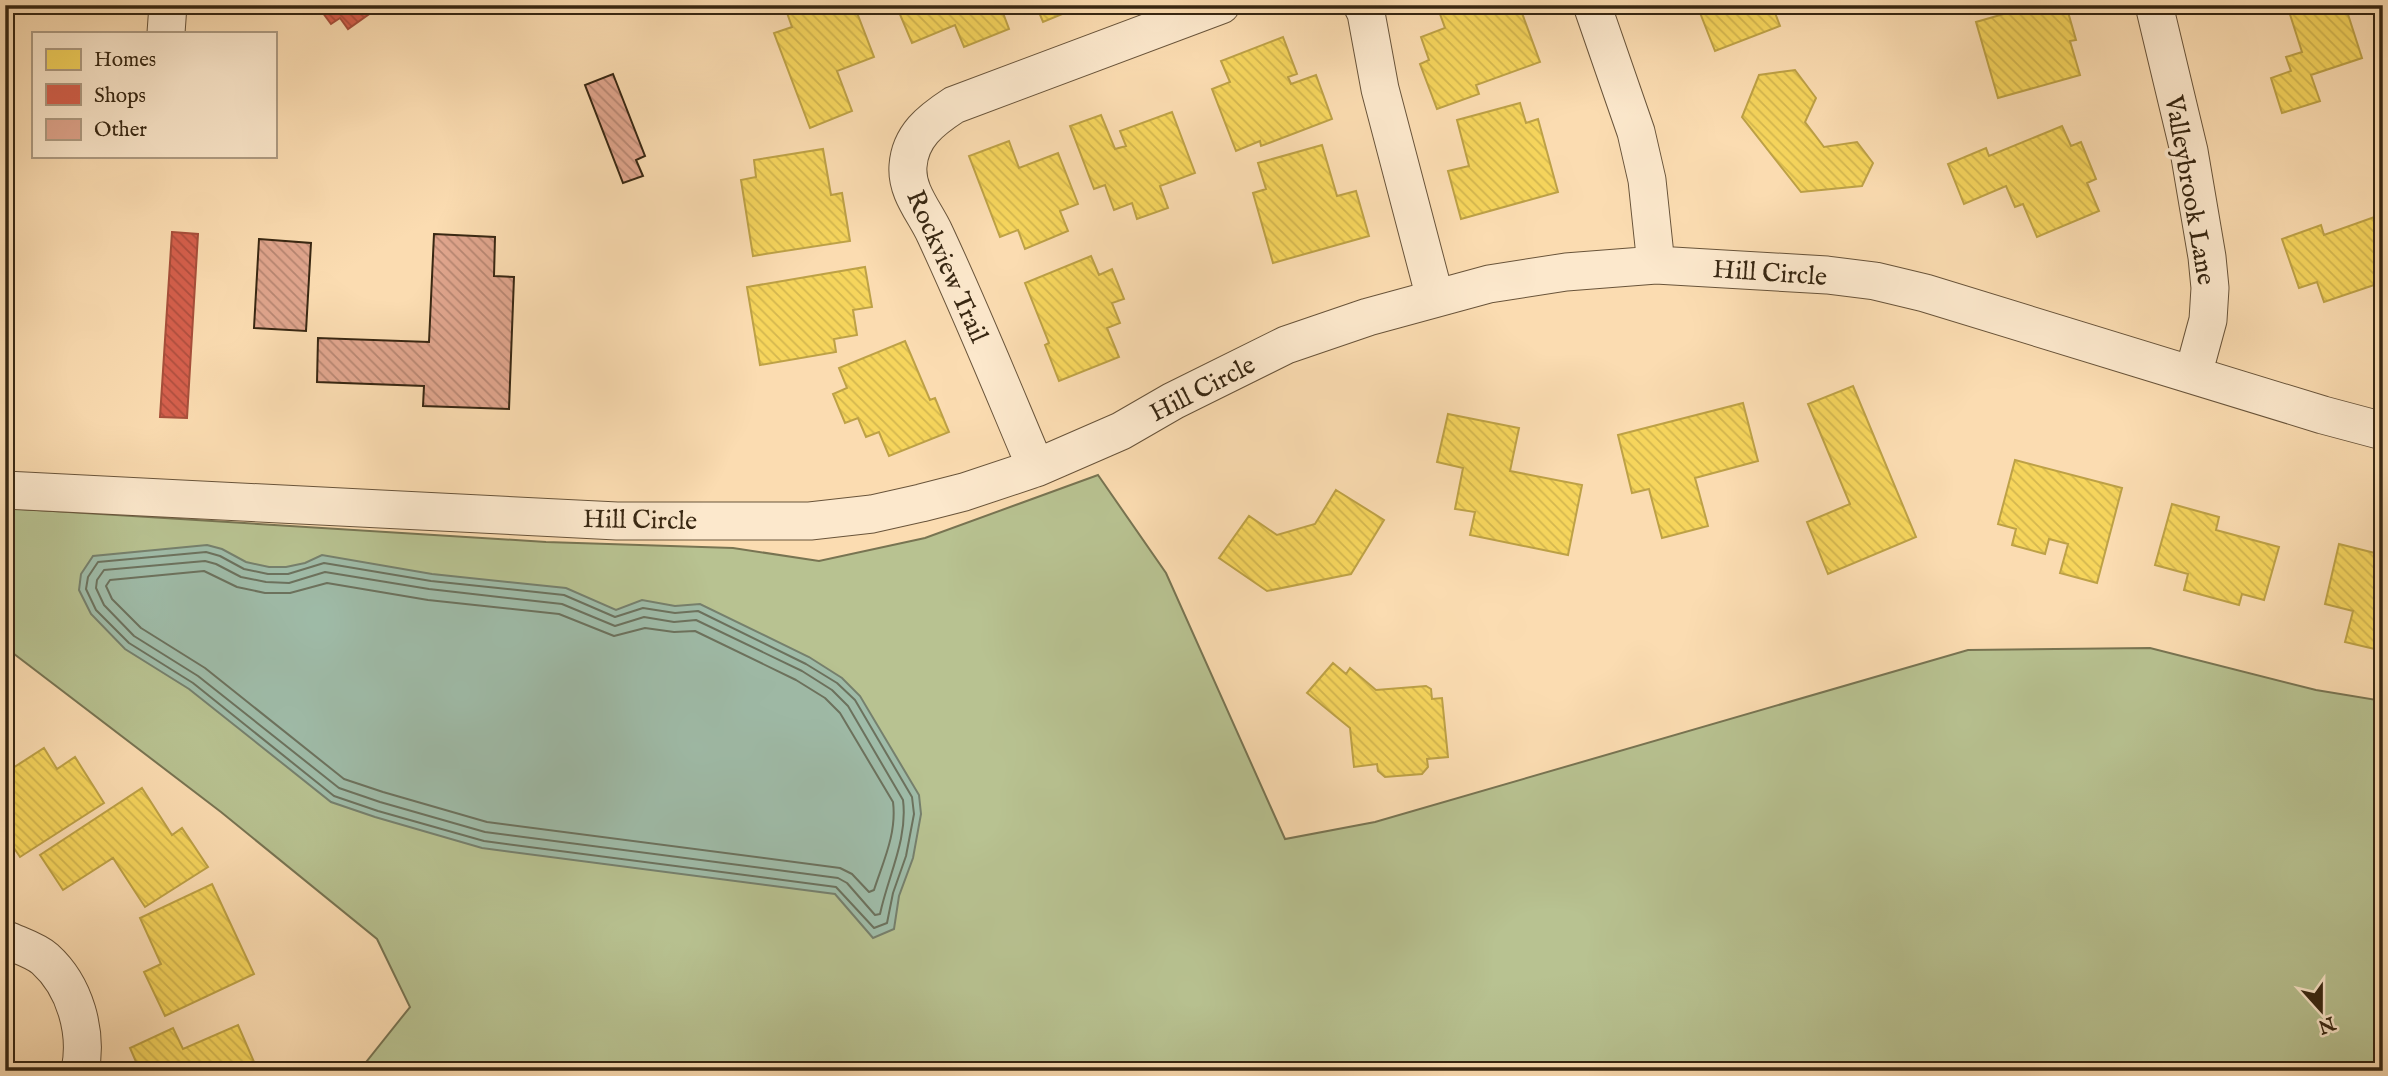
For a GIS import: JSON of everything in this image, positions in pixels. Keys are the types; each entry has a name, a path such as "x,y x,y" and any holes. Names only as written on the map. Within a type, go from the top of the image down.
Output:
{"street":[{"path":"166,32 168,5"},
{"name":"Rockview Trail","path":"1037,468 934,231 910,187 908,166 913,143 929,122 954,105 1221,5"},
{"path":"1362,5 1371,36 1380,89 1436,298"},
{"path":"1592,5 1636,132 1647,180 1656,265"},
{"name":"Valleybrook Lane","path":"2154,5 2189,151 2207,257 2210,288 2208,320 2193,375"},
{"name":"Hill Circle","path":"5,490 617,520 810,521 872,514 964,492 1037,468 1121,430 1286,345 1368,317 1489,284 1566,272 1656,265 1827,275 1875,281 1925,293 2383,431"},
{"path":"5,939 44,957 66,984 79,1015 84,1052 80,1071"}],"green space":[{"path":"1098,475 1166,573 1285,839 1375,822 1968,650 2150,648 2316,690 2383,701 2383,1071 359,1071 410,1007 377,939 221,812 5,647 5,508 546,542 733,548 819,561 925,538"}],"water":[{"path":"207,545 222,549 246,562 269,567 305,563 322,555 432,574 566,588 616,610 642,600 675,606 700,604 809,657 842,678 860,696 919,795 921,814 913,858 899,896 894,929 873,938 835,894 482,848 331,802 189,689 125,649 91,614 79,590 81,574 93,556"}],"building: Homes":[{"path":"797,5 834,5 836,12 854,5 874,57 837,71 852,111 810,128 774,33 792,27 786,10"},
{"path":"896,5 1000,5 1009,29 964,47 955,25 912,43"},
{"path":"1036,5 1084,5 1043,22"},
{"path":"1462,5 1519,5 1540,62 1476,85 1479,94 1437,109 1420,64 1429,60 1421,37 1445,28 1440,14"},
{"path":"1697,5 1772,5 1780,26 1715,51"},
{"path":"2035,5 2066,5 2076,40 2070,41 2080,75 1998,98 1976,22"},
{"path":"2287,5 2345,5 2362,58 2311,75 2320,101 2282,113 2271,78 2291,71 2286,57 2302,52"},
{"path":"1283,37 1297,74 1288,77 1291,84 1316,75 1332,119 1261,146 1260,141 1236,151 1212,89 1230,82 1221,61"},
{"path":"1795,70 1816,98 1805,122 1824,147 1857,142 1873,163 1862,186 1801,192 1742,117 1759,75"},
{"path":"1520,103 1526,123 1538,119 1558,192 1461,219 1448,171 1469,166 1457,120"},
{"path":"1172,112 1195,173 1160,186 1168,208 1137,219 1132,203 1114,210 1105,185 1094,189 1070,126 1101,115 1115,149 1126,146 1120,131"},
{"path":"2062,126 2071,146 2081,142 2096,179 2087,183 2099,211 2037,237 2023,204 2015,207 2006,186 1964,204 1948,164 1986,148 1989,156"},
{"path":"1009,141 1019,168 1058,153 1078,204 1060,211 1068,231 1025,249 1018,230 1000,237 969,156"},
{"path":"1322,145 1337,196 1356,191 1369,236 1273,263 1253,193 1266,189 1258,163"},
{"path":"823,149 831,195 842,193 850,241 753,256 741,180 756,177 754,160"},
{"path":"2380,215 2383,223 2383,282 2324,302 2317,282 2299,288 2282,239 2321,225 2324,235"},
{"path":"1091,256 1099,275 1112,269 1124,299 1112,303 1120,323 1107,328 1119,357 1059,381 1045,345 1049,343 1025,283"},
{"path":"865,267 872,307 853,310 857,335 834,339 836,352 760,365 747,287"},
{"path":"905,341 930,400 935,398 949,432 889,456 879,432 866,437 858,418 845,423 833,394 847,388 839,368"},
{"path":"1853,386 1916,537 1828,574 1807,522 1850,504 1808,404"},
{"path":"1743,403 1758,461 1695,478 1708,526 1662,538 1649,489 1632,493 1618,435"},
{"path":"1448,414 1519,428 1510,471 1582,485 1568,555 1470,535 1475,512 1455,509 1463,468 1437,462"},
{"path":"2015,460 2122,488 2097,583 2060,573 2068,544 2049,539 2045,554 2012,545 2016,529 1998,524"},
{"path":"1336,490 1384,520 1351,574 1267,591 1219,558 1249,516 1277,535 1315,524"},
{"path":"2172,504 2219,517 2216,530 2279,547 2264,600 2242,594 2239,605 2184,590 2188,574 2155,565"},
{"path":"2339,544 2383,555 2383,651 2345,642 2353,611 2325,604"},
{"path":"1333,663 1346,674 1350,668 1376,690 1426,686 1431,689 1432,699 1442,698 1448,757 1427,759 1428,767 1422,774 1385,777 1378,771 1377,764 1354,767 1350,728 1307,693"},
{"path":"44,748 57,769 75,757 104,803 20,857 5,835 5,773"},
{"path":"142,788 172,835 182,828 208,867 145,907 113,858 63,890 40,855"},
{"path":"212,884 254,974 165,1016 144,972 161,964 140,918"},
{"path":"238,1025 258,1071 140,1071 130,1048 173,1028 183,1049"}],"building: Shops":[{"path":"317,5 382,5 348,29 340,18 331,24"},
{"path":"172,232 198,234 187,418 160,417"}],"building: Other":[{"path":"613,74 645,156 636,160 643,176 623,183 585,85"},
{"path":"434,234 495,237 494,276 514,277 509,409 423,406 424,386 317,382 318,338 429,342"},
{"path":"259,239 311,243 306,331 254,328"}]}
